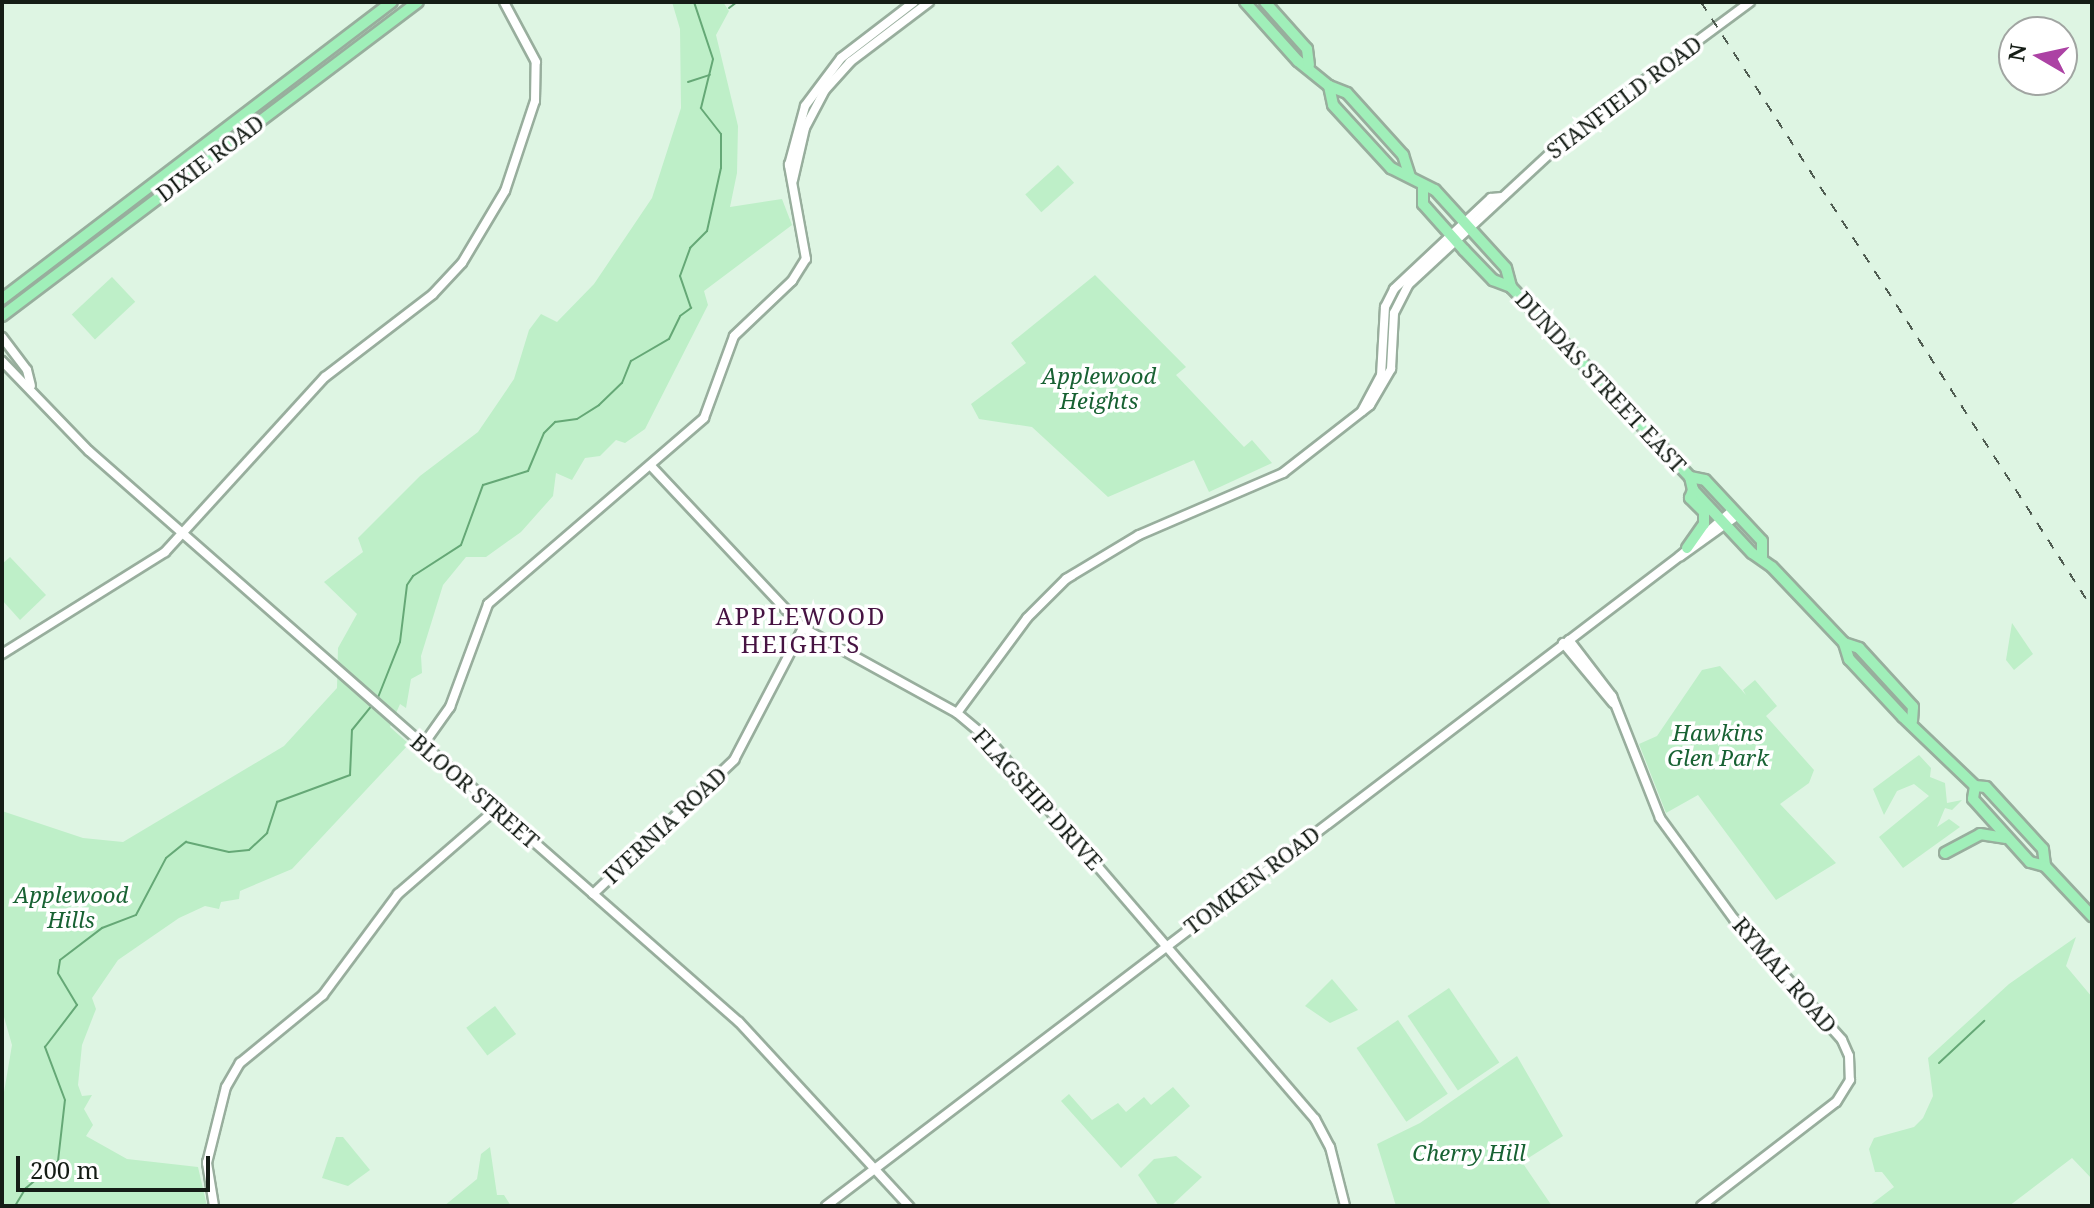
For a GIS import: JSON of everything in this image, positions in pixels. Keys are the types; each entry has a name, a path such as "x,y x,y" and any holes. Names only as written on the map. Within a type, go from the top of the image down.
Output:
{"main road":[{"name":"DIXIE ROAD","path":"2,299 392,2"},
{"name":"DIXIE ROAD","path":"2,316 418,2"},
{"name":"DUNDAS STREET EAST","path":"1245,2 1298,61 1309,65 1329,86 1347,93 1403,155 1410,176"},
{"name":"DUNDAS STREET EAST","path":"1265,2 1307,49 1309,65"},
{"name":"DUNDAS STREET EAST","path":"1329,86 1333,105 1391,168 1410,176 1423,187 1435,190 1506,268 1511,287"},
{"name":"DUNDAS STREET EAST","path":"1423,187 1423,204 1454,239 1493,280 1511,287 1690,477 1693,490 1724,522 1844,643 1859,648 1913,707 1912,721 1975,786 1986,787 2043,849 2045,866"},
{"path":"2,293 19,286"},
{"name":"DUNDAS STREET EAST","path":"1690,477 1705,480 1762,541 1762,557"},
{"path":"1683,552 1705,522 1704,512 1690,498 1693,490"},
{"name":"DUNDAS STREET EAST","path":"1975,786 1973,799 2016,847 2030,862 2045,866 2092,916"},
{"path":"1945,853 1986,833 1998,834 2016,847"}],"street":[{"path":"2,654 151,563 182,534 325,377 439,289 478,241 513,173 537,91 530,43 504,2"},
{"path":"423,745 450,707 488,604 704,418 738,331 801,271 807,250 789,165 793,135 818,85 861,40 914,2"},
{"path":"793,180 805,128 825,90 850,62 929,2"},
{"name":"STANFIELD ROAD","path":"957,713 1027,618 1077,571 1139,535 1276,477 1361,411 1381,376 1389,297 1599,112 1750,2"},
{"name":"BLOOR STREET","path":"2,337 27,370 31,386"},
{"name":"BLOOR STREET","path":"2,361 16,379 31,386 89,451 747,1030 909,1206"},
{"name":"FLAGSHIP DRIVE","path":"651,466 803,628 957,713 1021,776 1315,1119 1330,1147 1345,1206"},
{"name":"TOMKEN ROAD","path":"826,1206 1163,945 1735,513"},
{"name":"IVERNIA ROAD","path":"593,894 734,760 803,628"},
{"name":"RYMAL ROAD","path":"1566,642 1613,703 1660,818 1736,922 1842,1040 1849,1056 1850,1080 1836,1102 1701,1206"},
{"path":"214,1206 207,1163 222,1100 240,1063 323,995 398,894 496,809"}],"green space":[{"name":"Applewood Hills","path":"672,2 723,2 729,11 716,35 738,126 737,173 730,207 782,199 792,225 704,291 708,305 645,429 625,443 616,440 600,456 585,458 572,480 556,473 553,496 521,532 486,557 466,557 443,585 421,656 422,673 411,679 406,708 400,704 390,727 409,744 292,869 240,891 239,899 221,902 219,909 205,906 179,918 118,960 92,998 96,1009 82,1045 78,1085 82,1096 92,1095 84,1109 93,1125 86,1136 127,1159 198,1167 207,1206 2,1206 2,1104 12,1045 2,1010 2,811 83,838 123,842 284,746 337,688 338,648 357,614 324,582 363,552 358,538 420,476 478,432 514,379 529,330 541,314 557,322 594,284 652,198 681,108 680,29"},
{"path":"1058,165 1074,183 1041,212 1025,194"},
{"name":"Applewood Heights","path":"1095,275 1186,367 1176,375 1244,447 1252,440 1272,463 1209,492 1194,460 1108,497 1032,427 979,419 971,404 1026,363 1011,343"},
{"path":"112,277 135,302 95,339 72,315"},
{"path":"10,557 46,595 20,620 2,600 2,564"},
{"path":"2012,623 2033,654 2014,670 2006,660"},
{"name":"Hawkins Glen Park","path":"1720,666 1746,695 1743,690 1755,680 1777,706 1766,716 1814,770 1809,783 1780,804 1836,863 1776,900 1698,795 1666,813 1639,744 1657,736 1702,670"},
{"path":"1919,755 1931,768 1930,777 1945,783 1947,803 1962,800 1952,810 1945,808 1937,827 1949,819 1960,827 1903,868 1879,837 1929,796 1914,784 1897,791 1884,815 1873,789"},
{"path":"2076,937 2066,966 2092,997 2092,1179 2072,1158 2009,1206 1869,1206 1894,1187 1882,1172 1875,1172 1869,1149 1874,1138 1914,1127 1923,1118 1933,1096 1928,1058 2009,984"},
{"path":"1332,979 1358,1010 1330,1023 1305,1006"},
{"path":"1449,988 1499,1063 1458,1091 1408,1016"},
{"path":"495,1006 516,1034 487,1056 466,1028"},
{"path":"1398,1020 1448,1094 1406,1122 1357,1048"},
{"name":"Cherry Hill","path":"1517,1056 1563,1136 1522,1162 1552,1206 1396,1206 1377,1144 1420,1123"},
{"path":"1173,1087 1190,1106 1121,1168 1061,1101 1069,1094 1092,1120 1118,1103 1126,1112 1144,1097 1151,1105"},
{"path":"336,1137 343,1137 370,1170 348,1186 322,1178"},
{"path":"490,1147 497,1195 504,1195 511,1206 444,1206 477,1179 481,1154"},
{"path":"1176,1156 1202,1177 1171,1206 1159,1206 1138,1175 1154,1159"}],"waterway":[{"path":"377,700 400,642 407,585 413,576 461,545 483,485 528,471 544,433 555,422 577,419 599,405 622,383 631,361 669,339 680,316 691,308 680,276 690,248 707,231 721,168 721,134 701,108 713,59 694,2"},
{"path":"729,8 737,2"},
{"path":"688,82 710,75"},
{"path":"15,1206 26,1188 58,1161 65,1100 45,1047 77,1005 58,973 60,960 102,928 136,915 166,858 186,842 229,852 249,850 267,833 277,802 350,775 352,730 372,705"},
{"path":"1939,1063 1984,1021"}],"railway":[{"path":"1701,2 2092,608"}],"district":[{"name":"APPLEWOOD HEIGHTS","path":"801,630"}]}
